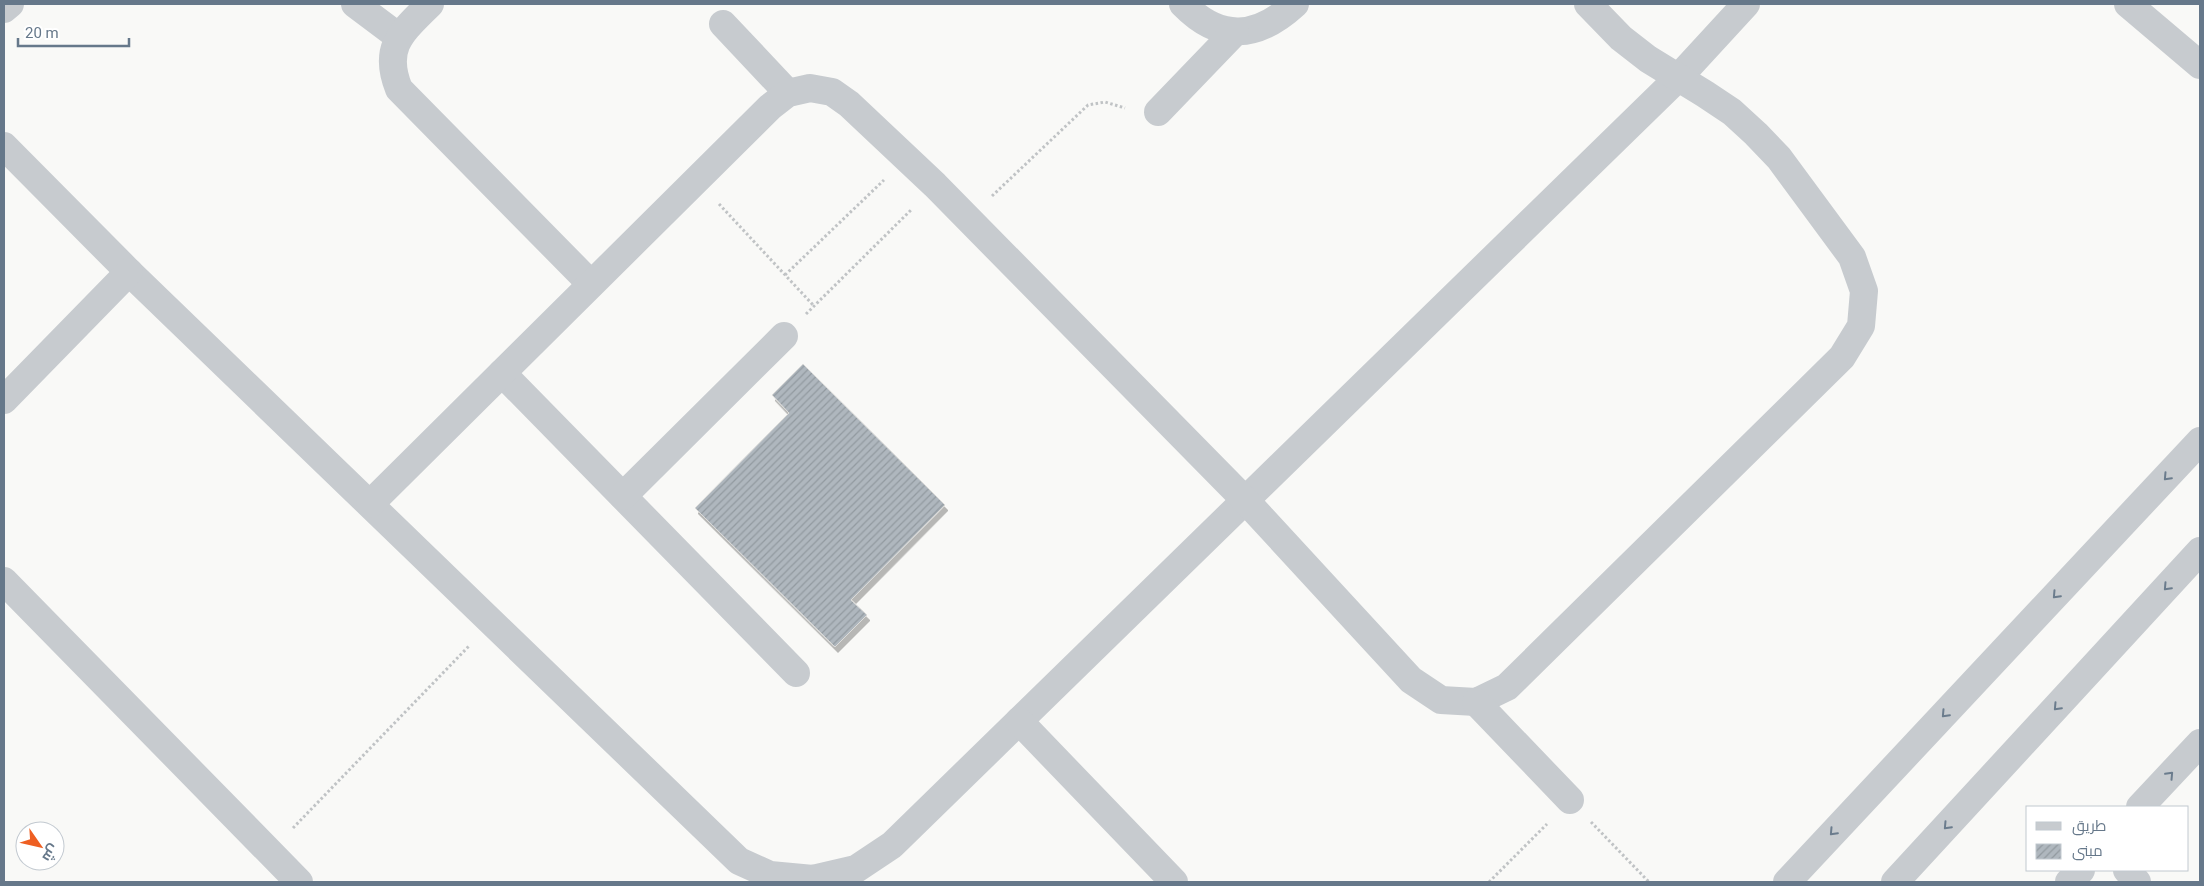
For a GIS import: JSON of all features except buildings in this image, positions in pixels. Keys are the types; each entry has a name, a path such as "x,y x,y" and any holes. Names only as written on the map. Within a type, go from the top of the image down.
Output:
{"street":[{"path":"4,10 10,4"},
{"path":"355,4 399,37"},
{"path":"430,4 399,37 392,55 392,72 399,89 591,284"},
{"path":"1183,4 1198,19 1216,28 1235,32 1260,28 1282,15 1294,4"},
{"path":"370,504 770,107 788,93 810,88 832,92 849,104 936,186 1246,501 1412,680 1441,700 1476,702 1507,687 1842,357 1861,326 1864,291 1852,257 1778,158 1732,112 1648,60 1621,38 1588,4"},
{"path":"4,146 130,272 739,861 770,875 813,879 856,869 892,845 1678,78 1746,4"},
{"path":"2128,4 2200,65"},
{"path":"723,24 788,93"},
{"path":"1158,112 1235,32"},
{"path":"4,400 130,272"},
{"path":"623,496 784,336"},
{"path":"502,372 796,674"},
{"path":"1787,882 2200,441"},
{"path":"1896,882 2200,551"},
{"path":"4,581 299,882"},
{"path":"1476,702 1570,800"},
{"path":"1019,721 1174,882"},
{"path":"2141,806 2200,743"},
{"path":"2069,882 2080,871"},
{"path":"2128,871 2137,882"}],"path":[{"path":"968,219 1088,105 1105,102 1138,114 1158,112"},
{"path":"785,275 907,158"},
{"path":"696,180 814,306"},
{"path":"784,336 936,186"},
{"path":"270,852 492,623"},
{"path":"1489,882 1570,800 1649,882"}]}
